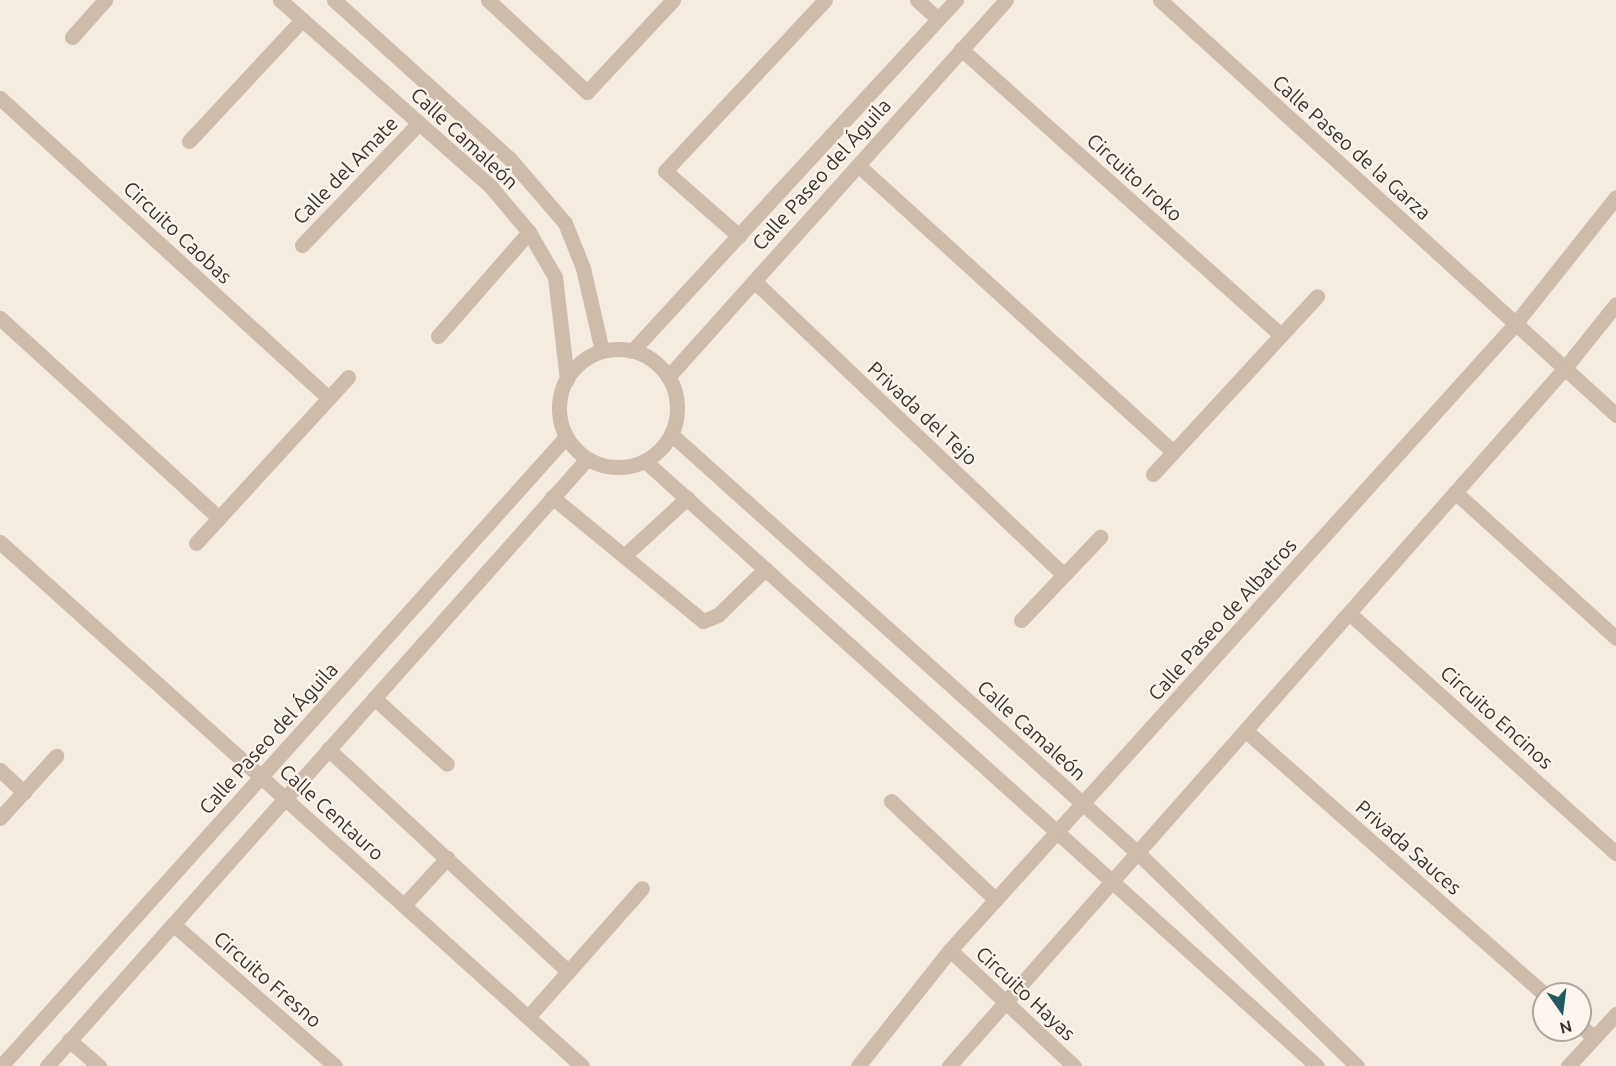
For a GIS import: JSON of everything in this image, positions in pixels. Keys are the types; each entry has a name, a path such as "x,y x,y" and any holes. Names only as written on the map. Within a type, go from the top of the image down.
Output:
{"street":[{"path":"72,37 105,0"},
{"name":"Calle Camaleón","path":"280,0 491,187 529,232 555,277 567,379"},
{"name":"Calle Camaleón","path":"334,0 509,158 565,223 583,268 602,351"},
{"path":"488,0 586,92 673,0"},
{"path":"739,236 665,171 825,0"},
{"path":"916,0 938,19"},
{"name":"Calle Paseo del Águila","path":"632,351 956,0"},
{"name":"Calle Paseo del Águila","path":"668,377 1006,0"},
{"name":"Calle Paseo de la Garza","path":"1160,0 1616,415"},
{"path":"189,141 302,20"},
{"name":"Circuito Iroko","path":"961,50 1281,335"},
{"name":"Circuito Caobas","path":"0,98 328,398"},
{"name":"Calle del Amate","path":"302,245 419,123"},
{"path":"858,165 1173,452"},
{"name":"Calle Paseo de Albatros","path":"858,1066 950,950 1515,324 1616,197"},
{"path":"438,336 529,232"},
{"name":"Privada del Tejo","path":"754,281 1064,575"},
{"path":"1153,474 1317,296"},
{"path":"949,1066 1007,1004 1564,369 1616,304"},
{"path":"0,318 219,518"},
{"path":"602,351 632,351 658,365 668,377 677,405 671,434 645,461 616,468 587,459 566,437 558,408 567,379 588,357 602,351"},
{"path":"195,543 348,377"},
{"name":"Calle Camaleón","path":"671,434 1139,854 1357,1066"},
{"name":"Calle Paseo del Águila","path":"1,1066 566,437"},
{"path":"47,1066 587,459"},
{"path":"645,461 1317,1066"},
{"path":"1455,492 1616,638"},
{"path":"552,497 703,621 718,615 765,569"},
{"path":"624,556 687,498"},
{"path":"1021,620 1100,537"},
{"name":"Calle Centauro","path":"0,542 582,1066"},
{"name":"Circuito Encinos","path":"1349,613 1616,853"},
{"path":"374,698 447,765"},
{"name":"Privada Sauces","path":"1246,731 1532,983"},
{"path":"328,749 568,971"},
{"path":"0,818 56,756"},
{"path":"0,770 24,792"},
{"path":"891,801 996,900"},
{"path":"404,905 447,858"},
{"path":"528,1017 642,888"},
{"name":"Circuito Fresno","path":"173,924 334,1066"},
{"name":"Circuito Hayas","path":"950,950 1074,1066"},
{"path":"1568,1066 1616,1014"},
{"path":"69,1040 99,1066"}]}
